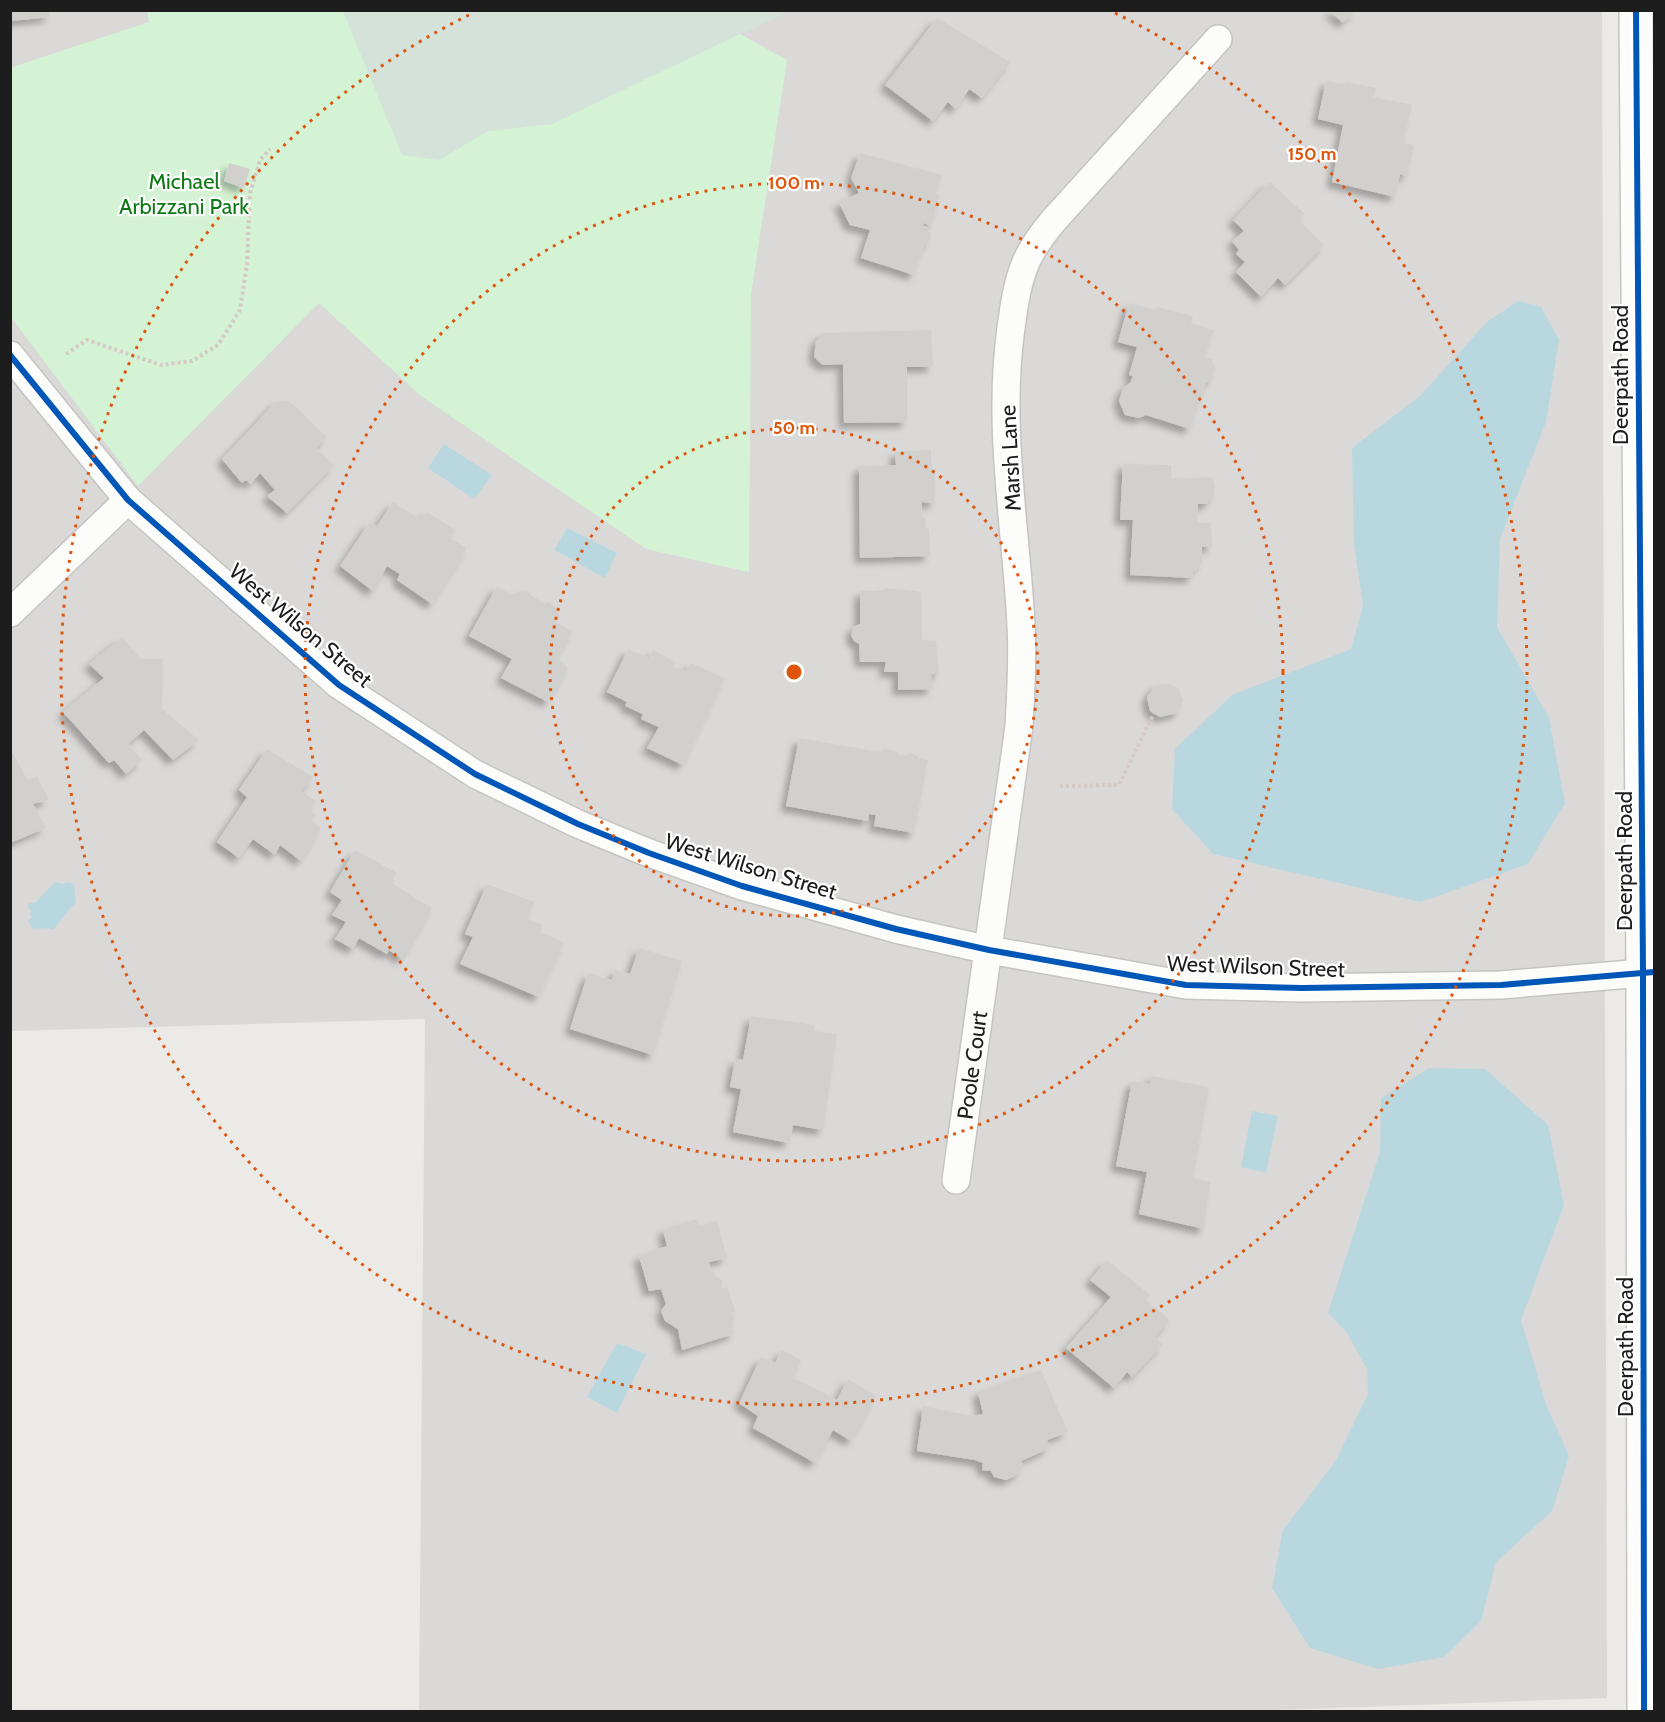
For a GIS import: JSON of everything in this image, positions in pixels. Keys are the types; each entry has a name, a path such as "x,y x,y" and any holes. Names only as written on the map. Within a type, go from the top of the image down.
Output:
{"street":[{"name":"Deerpath Road","path":"1636,10 1649,972 1644,1712"},
{"name":"Marsh Lane","path":"988,950 1019,726 1022,672 1022,626 1006,421 1006,359 1015,298 1026,261 1038,239 1218,39"},
{"name":"West Wilson Street","path":"10,355 128,500 339,685 475,774 578,824 649,853 742,886 896,929 988,950 1186,985 1302,988 1501,985 1649,972"},
{"path":"10,613 128,500"},
{"name":"Poole Court","path":"956,1180 988,950"}],"path":[{"path":"66,354 87,340 161,365 192,361 218,345 240,310 247,264 250,193 260,160 270,149"},
{"path":"1060,786 1119,785 1154,713"}],"shaded area":[{"path":"10,11 1602,11 1607,1698 1223,1712 419,1711 425,1019 11,1031"},
{"path":"343,11 790,11 552,124 488,131 439,161 402,155"}],"green space":[{"name":"Michael Arbizzani Park","path":"147,11 343,11 402,155 439,160 488,131 552,124 740,34 787,60 751,294 749,572 646,549 421,396 319,303 138,486 11,317 10,68 149,22"}],"water":[{"path":"1518,301 1541,307 1559,340 1546,422 1500,539 1497,627 1549,718 1565,803 1528,864 1421,902 1213,854 1172,809 1175,749 1232,695 1351,649 1363,606 1354,545 1352,448 1420,396 1487,322"},
{"path":"444,444 492,475 474,499 428,468"},
{"path":"567,528 617,553 605,578 554,550"},
{"path":"55,882 74,884 76,903 53,930 32,928 28,921 32,917 28,907 29,903 35,903"},
{"path":"1429,1068 1485,1069 1548,1125 1564,1205 1521,1320 1546,1404 1569,1456 1552,1511 1496,1562 1481,1621 1444,1657 1378,1669 1310,1648 1272,1588 1283,1530 1335,1462 1368,1394 1367,1369 1347,1333 1328,1313 1380,1152 1381,1098"},
{"path":"1252,1111 1278,1116 1266,1173 1241,1167"},
{"path":"617,1343 646,1354 617,1413 587,1397"}],"building":[{"path":"10,10 49,10 50,17 10,21"},
{"path":"1329,10 1356,10 1343,23"},
{"path":"937,18 1010,62 982,98 969,89 956,109 948,102 933,121 885,85"},
{"path":"1326,81 1376,88 1373,97 1412,105 1403,143 1414,145 1407,176 1400,174 1395,197 1332,182 1343,125 1318,119"},
{"path":"860,153 942,175 936,193 940,195 931,226 924,223 923,226 927,227 931,235 924,246 914,275 861,258 870,230 850,225 839,203 859,193 851,178"},
{"path":"229,163 250,169 244,188 224,181"},
{"path":"1270,182 1305,214 1298,220 1324,245 1285,285 1278,278 1261,297 1236,272 1245,262 1236,254 1239,250 1232,241 1244,231 1233,220"},
{"path":"1129,303 1193,316 1191,323 1214,330 1204,358 1212,359 1215,368 1211,380 1206,383 1190,429 1146,415 1139,418 1125,415 1119,401 1123,388 1130,383 1133,376 1129,375 1137,347 1118,342"},
{"path":"931,330 933,367 907,367 907,422 844,423 843,364 823,365 814,357 816,341 824,333"},
{"path":"288,401 327,437 316,448 334,465 287,513 267,496 275,490 260,473 251,484 246,480 242,483 222,459 276,402"},
{"path":"931,450 931,469 935,469 935,503 922,502 922,517 925,517 926,529 929,529 930,556 860,558 859,466 896,465 895,452"},
{"path":"1123,464 1171,465 1171,479 1212,477 1215,488 1213,497 1207,504 1198,504 1197,523 1211,523 1212,547 1202,547 1202,564 1199,564 1193,572 1193,578 1130,575 1133,520 1120,520"},
{"path":"393,502 421,519 427,512 455,530 450,538 467,548 432,604 397,580 400,574 387,566 373,591 340,566 369,523 377,526"},
{"path":"497,586 515,597 518,592 526,591 544,604 549,602 557,609 559,617 555,622 573,631 557,657 568,668 548,702 501,678 512,659 469,636"},
{"path":"885,588 921,592 922,640 936,641 939,674 931,674 933,689 898,690 898,672 884,672 886,662 860,662 859,644 851,635 853,627 860,624 860,591 883,591"},
{"path":"122,637 141,659 163,659 162,709 199,740 173,760 144,730 128,744 142,760 126,774 114,760 109,763 63,712 104,678 89,664"},
{"path":"628,649 649,658 653,650 676,662 674,667 686,671 691,663 725,678 683,765 647,748 659,727 641,719 643,714 625,706 627,702 607,692"},
{"path":"1170,684 1179,689 1183,700 1178,713 1160,717 1150,711 1147,697 1156,685"},
{"path":"799,738 881,752 884,749 897,751 900,756 910,753 918,756 919,759 928,760 914,833 874,826 876,815 869,814 868,821 786,806"},
{"path":"267,749 313,777 301,791 316,801 309,811 316,815 310,821 321,828 301,861 280,845 275,855 253,839 239,858 217,842 247,797 239,790"},
{"path":"13,753 28,781 37,776 49,800 33,804 46,828 10,843 10,754"},
{"path":"355,850 397,873 390,882 432,908 402,959 389,950 387,954 359,938 353,949 335,939 346,922 332,915 342,900 330,892"},
{"path":"487,884 534,902 527,918 543,925 540,932 564,942 539,997 460,964 473,937 465,934"},
{"path":"639,948 682,961 653,1055 570,1029 588,973 612,980 615,970 630,974"},
{"path":"751,1016 815,1025 814,1031 837,1034 823,1130 793,1125 789,1143 733,1132 741,1089 730,1087 735,1059 743,1060"},
{"path":"1151,1076 1209,1087 1193,1178 1210,1182 1204,1229 1139,1214 1147,1172 1116,1166 1132,1081 1150,1084"},
{"path":"697,1219 700,1226 717,1221 727,1258 709,1262 710,1272 714,1271 716,1276 723,1281 721,1289 727,1287 735,1311 732,1313 734,1334 682,1350 678,1329 665,1321 661,1311 666,1304 661,1289 649,1291 639,1256 667,1246 663,1230"},
{"path":"1107,1260 1150,1295 1146,1300 1170,1320 1155,1337 1163,1344 1132,1377 1127,1372 1114,1388 1066,1348 1111,1297 1090,1280"},
{"path":"782,1350 801,1360 792,1377 837,1400 848,1379 876,1396 851,1441 833,1430 815,1463 753,1428 758,1416 739,1403 761,1357 775,1363"},
{"path":"1041,1370 1068,1432 1047,1440 1050,1448 1021,1461 1023,1465 1019,1474 1006,1480 994,1477 991,1471 982,1470 983,1463 975,1460 917,1451 923,1406 972,1416 983,1414 978,1392"}],"cycle path":[{"path":"1636,10 1643,972 1644,1712"},
{"path":"10,355 128,500 339,685 475,774 578,824 649,853 742,886 896,929 989,950 1186,985 1302,988 1501,985 1654,972"}]}
